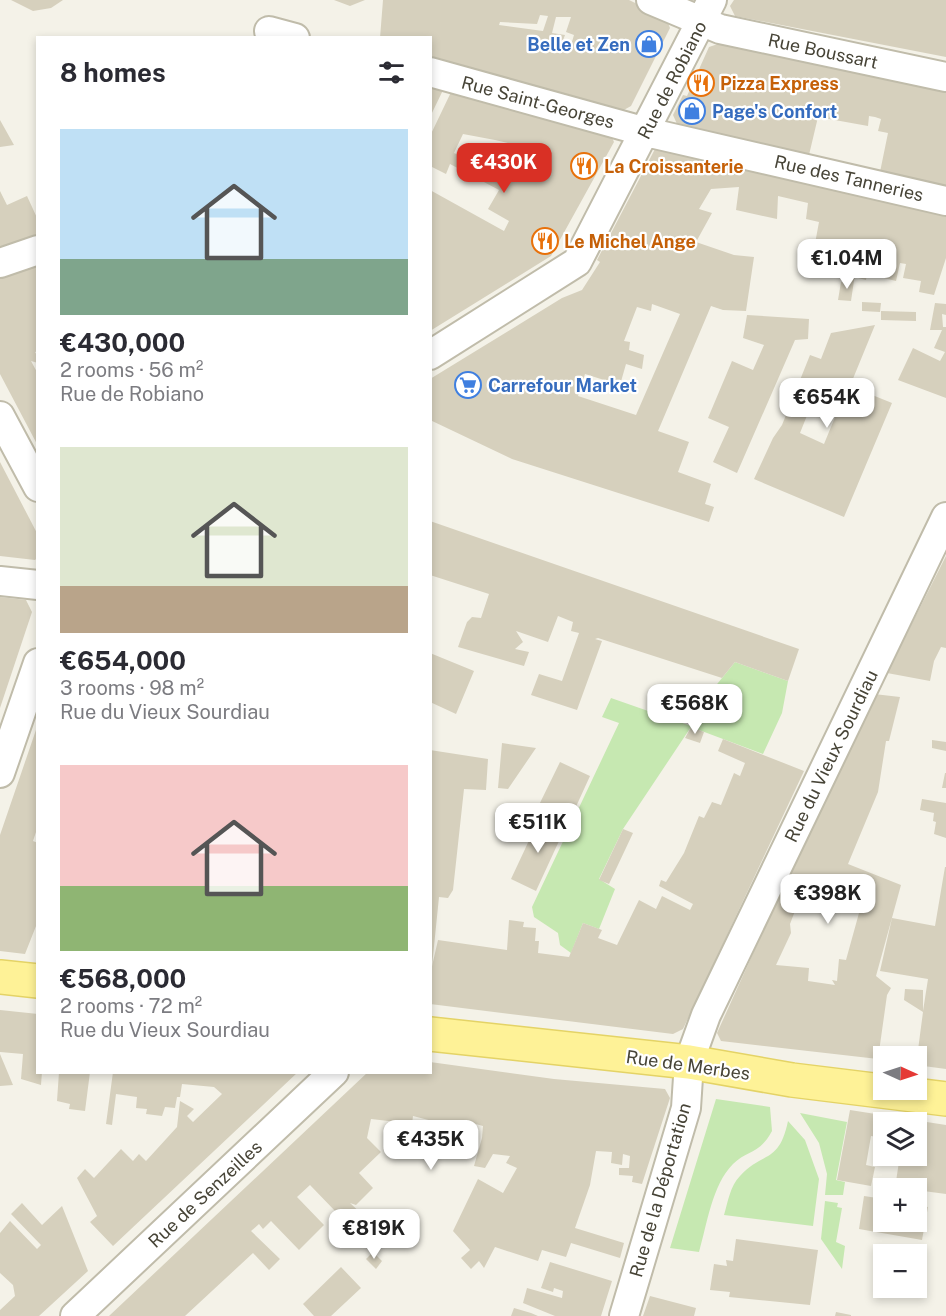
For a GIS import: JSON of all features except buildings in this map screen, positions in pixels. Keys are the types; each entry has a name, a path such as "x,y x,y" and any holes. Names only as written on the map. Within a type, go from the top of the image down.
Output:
{"main road":[{"path":"0,977 36,981"},
{"name":"Rue de Merbes","path":"432,1034 689,1062 792,1080 946,1099"}],"street":[{"name":"Rue Boussart","path":"651,0 707,10 720,29 946,77"},
{"name":"Rue de Robiano","path":"432,354 577,262 707,10"},
{"name":"Rue Saint-Georges","path":"432,73 646,132"},
{"name":"Rue des Tanneries","path":"646,132 946,201"},
{"path":"0,263 36,251"},
{"path":"0,416 36,483"},
{"name":"Rue du Vieux Sourdiau","path":"689,1062 706,1015 946,517"},
{"path":"0,581 36,585"},
{"path":"0,773 36,669"},
{"name":"Rue de la Déportation","path":"624,1316 686,1108 689,1062"},
{"name":"Rue de Senzeilles","path":"75,1316 332,1074"}],"green space":[{"path":"735,662 788,681 782,713 763,754 691,727 623,829 599,879 615,889 599,929 583,923 571,953 560,945 558,933 534,917 532,907 619,723 602,717 611,698 691,726 709,694"},
{"path":"716,1099 770,1107 772,1131 763,1144 738,1160 726,1173 715,1194 699,1252 670,1248"},
{"path":"800,1113 847,1122 836,1180 845,1182 843,1195 825,1195 827,1174 819,1143"},
{"path":"788,1121 805,1140 819,1179 813,1226 724,1215 734,1184 748,1168 775,1151 784,1135"},
{"path":"825,1201 838,1203 837,1207 842,1208 836,1242 845,1246 842,1269 821,1239"}],"place":[{"name":"Belle et Zen","path":"649,44"},
{"name":"Pizza Express","path":"701,83"},
{"name":"Page's Confort","path":"692,111"},
{"name":"La Croissanterie","path":"584,166"},
{"name":"Le Michel Ange","path":"545,241"},
{"name":"Carrefour Market","path":"468,385"}]}
